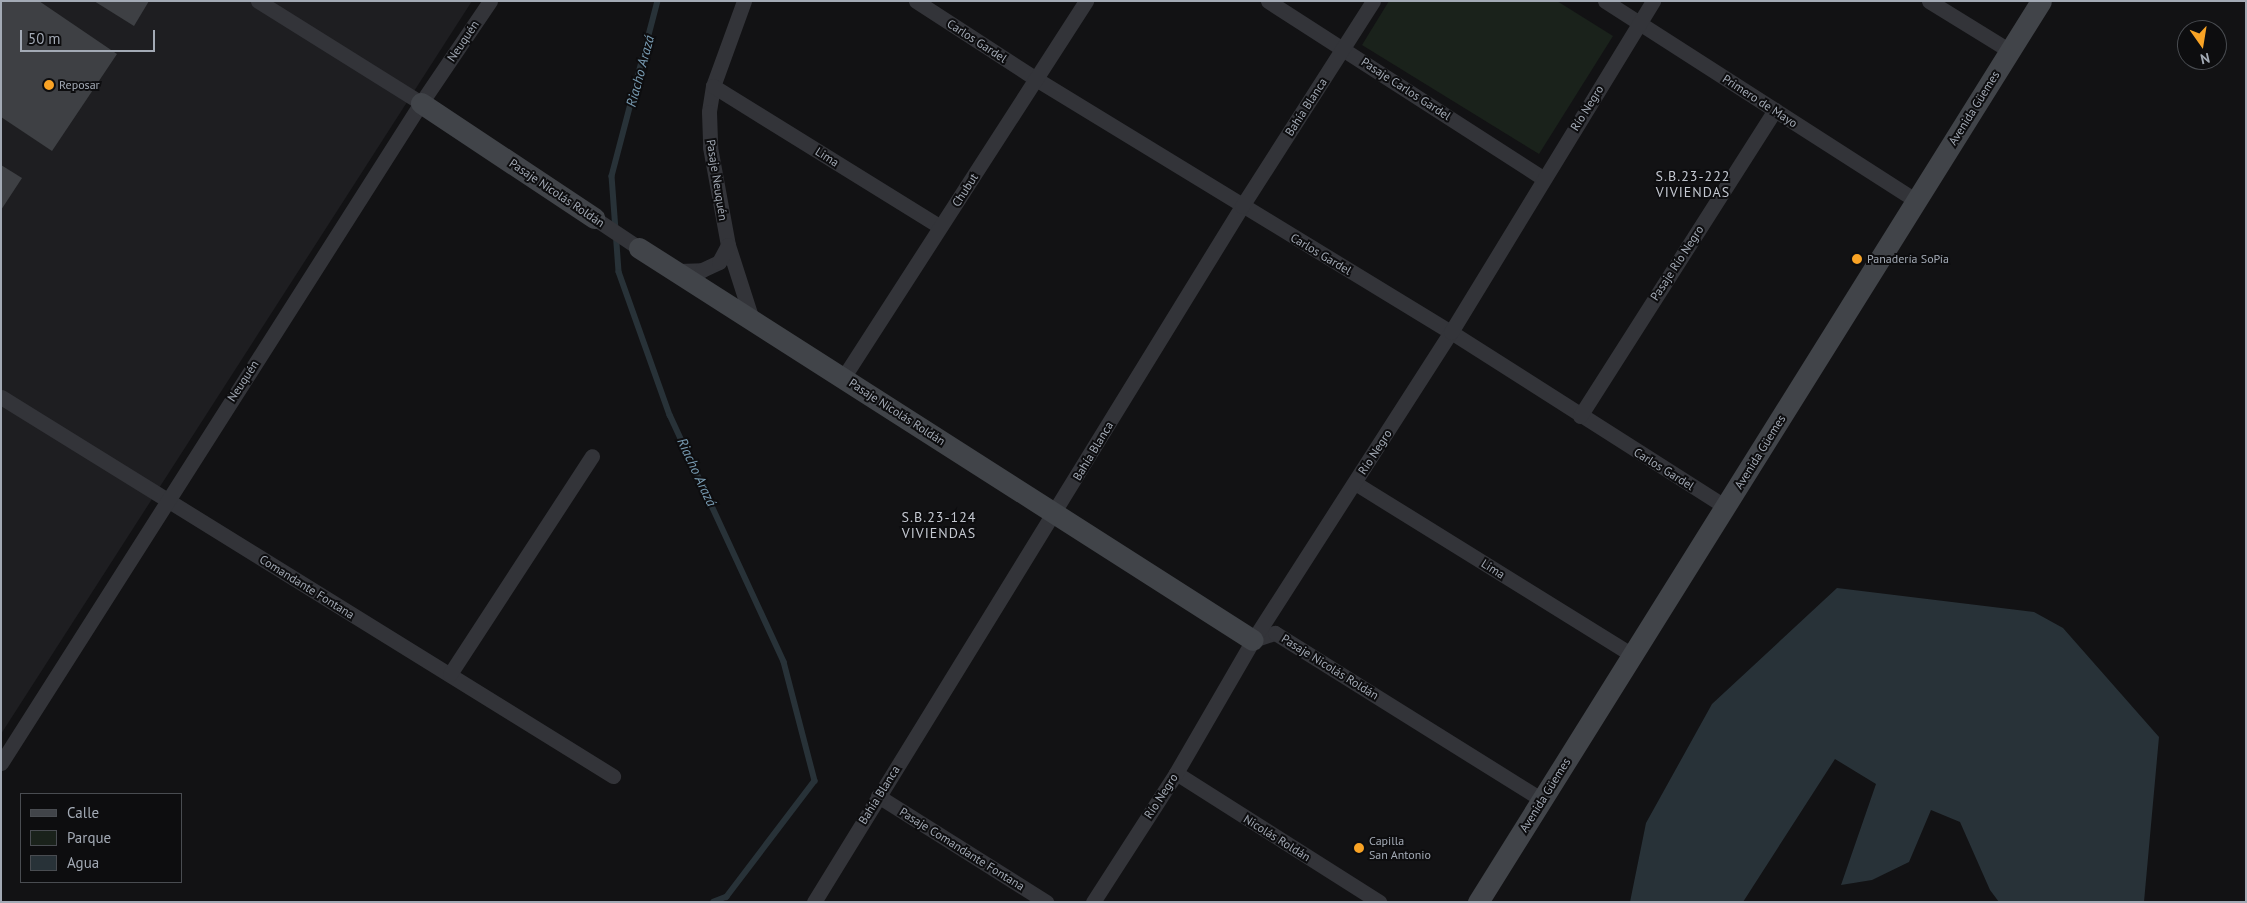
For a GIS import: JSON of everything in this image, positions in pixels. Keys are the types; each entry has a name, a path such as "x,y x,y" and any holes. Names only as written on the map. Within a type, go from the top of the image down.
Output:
{"street":[{"name":"Pasaje Nicolás Roldán","path":"258,1 421,103 639,248 679,271 753,324 843,378 1253,640 1275,633 1542,800"},
{"name":"Neuquén","path":"1,763 166,500 421,103 490,1"},
{"name":"Pasaje Neuquén","path":"744,1 713,86 708,112 710,147 728,245 753,324"},
{"name":"Carlos Gardel","path":"916,1 1036,79 1451,332 1580,416 1726,507"},
{"name":"Chubut","path":"843,378 1086,1"},
{"name":"Pasaje Carlos Gardel","path":"1268,1 1543,178"},
{"name":"Bahía Blanca","path":"814,902 1055,513 1242,206 1373,1"},
{"name":"Primero de Mayo","path":"1605,1 1915,200"},
{"name":"Río Negro","path":"1093,902 1176,773 1253,640 1451,332 1543,178 1653,1"},
{"path":"1929,1 2010,51"},
{"name":"Avenida Güemes","path":"1478,902 2040,1"},
{"name":"Lima","path":"713,86 940,227"},
{"name":"Pasaje Río Negro","path":"1580,416 1775,110"},
{"path":"679,271 702,270 719,262 728,245"},
{"name":"Comandante Fontana","path":"1,397 614,776"},
{"path":"450,674 592,456"},
{"name":"Lima","path":"1355,483 1632,655"},
{"name":"Nicolás Roldán","path":"1176,773 1379,902"},
{"name":"Pasaje Comandante Fontana","path":"878,796 1046,902"}],"shaded area":[{"path":"1,1 472,1 1,734"}],"green space":[{"path":"1389,1 1557,1 1613,36 1539,154 1362,45"}],"water":[{"path":"1837,588 2034,612 2063,628 2159,737 2144,902 1999,902 1990,890 1960,822 1931,810 1909,862 1872,880 1841,885 1876,784 1835,759 1743,902 1630,902 1646,823 1712,704"}],"building":[{"name":"Reposar","path":"1,1 39,1 117,54 52,151 1,117"},
{"path":"94,1 149,1 134,26"},
{"path":"1,165 22,178 1,210"}],"waterway":[{"name":"Riacho Arazá","path":"658,1 612,176 619,272 670,415 784,662 815,781 727,897 714,902"}],"place":[{"name":"Reposar","path":"49,85"},
{"name":"Panadería SoPía","path":"1857,259"},
{"name":"Capilla San Antonio","path":"1359,848"}],"district":[{"name":"S.B.23-222 VIVIENDAS","path":"1693,184"},
{"name":"S.B.23-124 VIVIENDAS","path":"939,526"}]}
